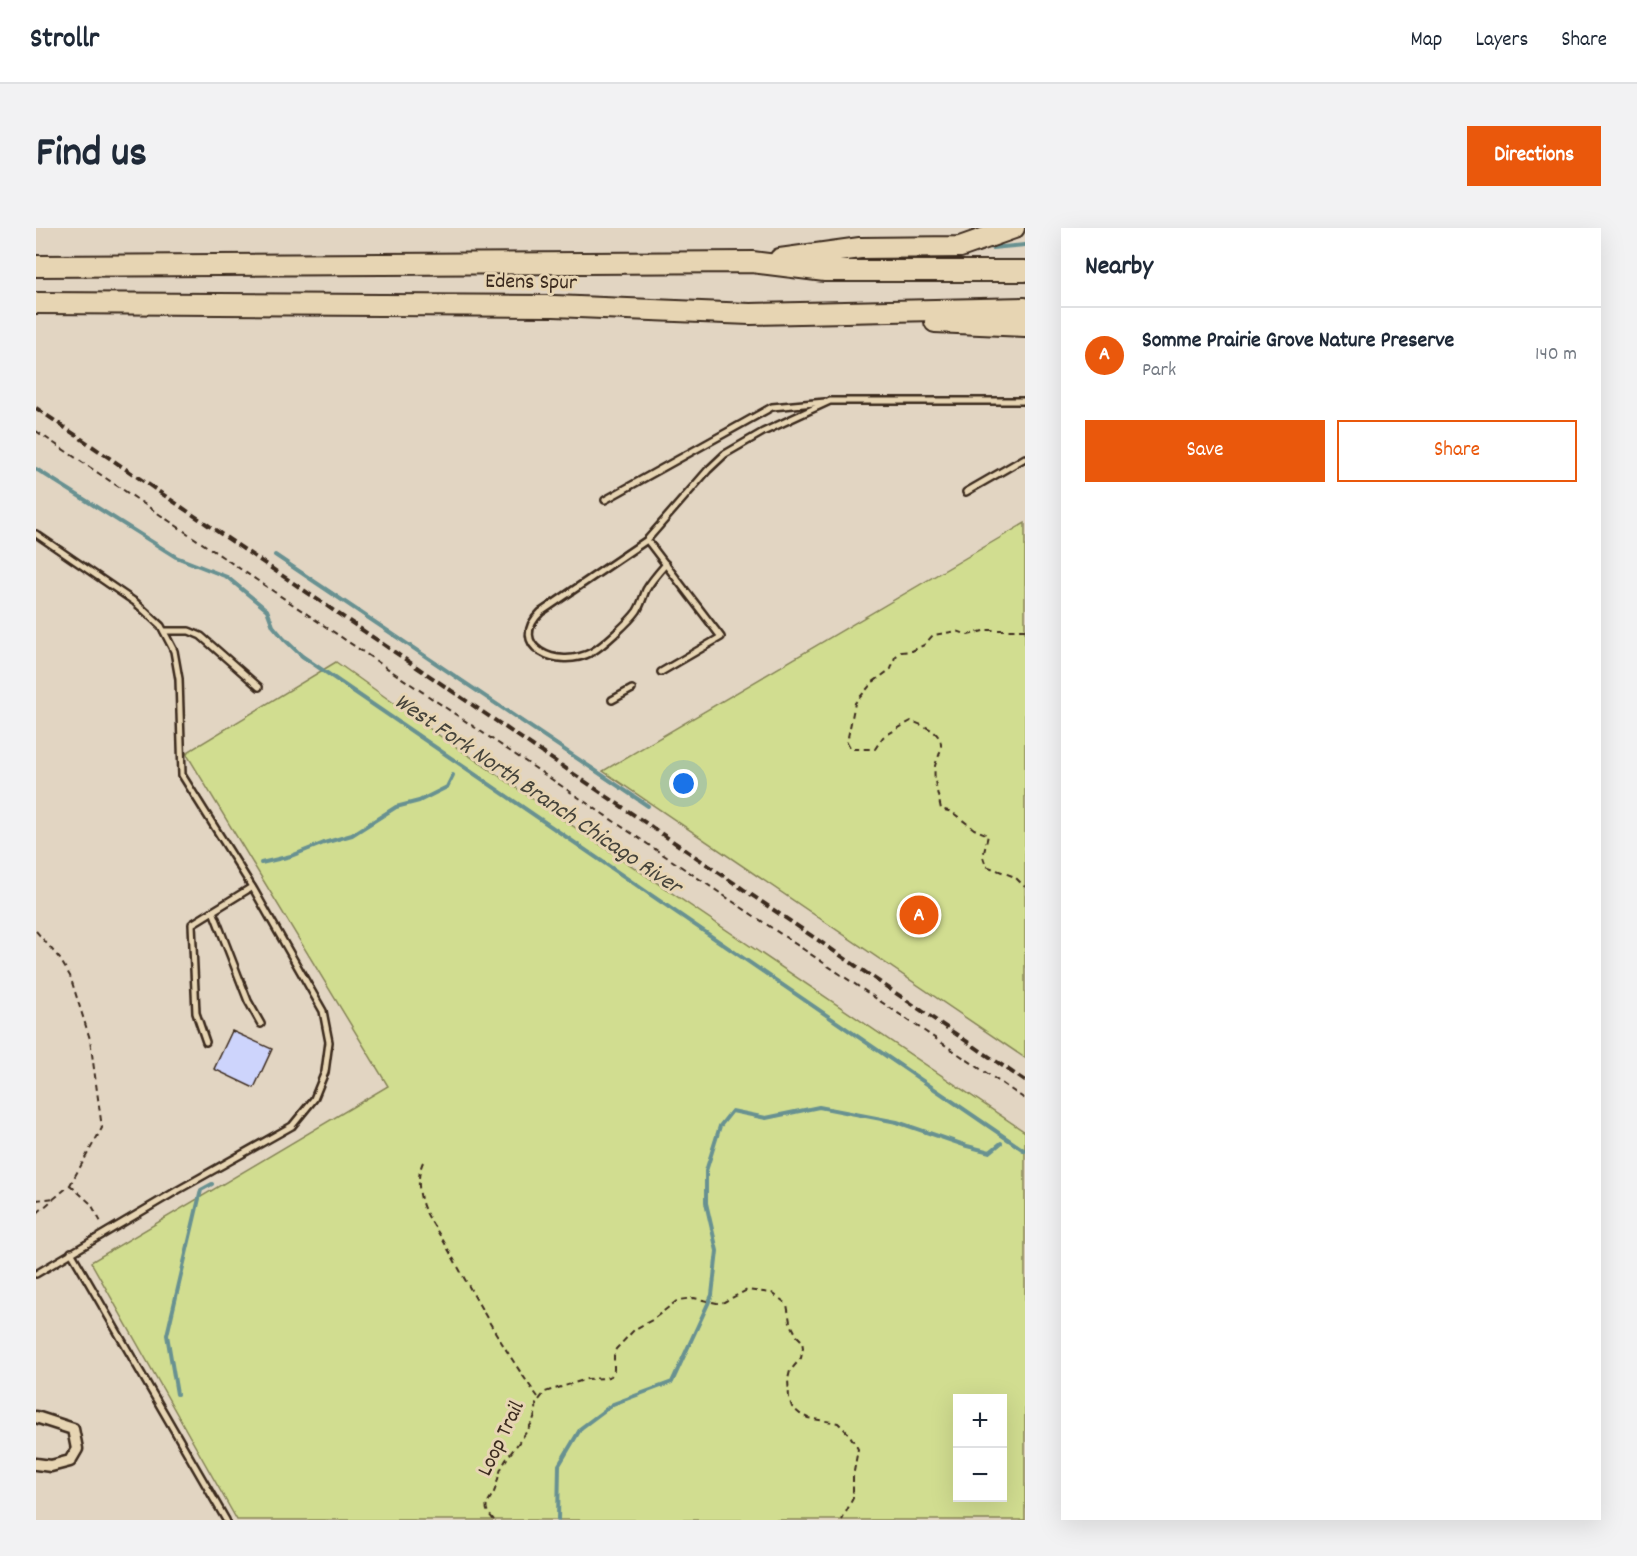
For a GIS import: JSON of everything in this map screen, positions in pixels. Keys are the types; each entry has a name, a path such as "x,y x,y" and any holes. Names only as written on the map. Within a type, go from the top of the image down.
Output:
{"highway":[{"path":"752,262 861,248 960,247 1014,228"},
{"name":"Edens Spur","path":"36,266 752,262 825,272 1025,271"},
{"name":"Edens Spur","path":"36,303 554,306 750,314 1025,308"},
{"path":"750,314 1025,326"}],"street":[{"path":"36,1417 73,1429 77,1449 70,1461 51,1466 36,1464"}],"lane":[{"path":"605,500 772,407 830,401 1025,400"},
{"path":"666,564 647,588 637,612 592,652 578,657 559,659 545,656 538,651 531,640 530,627 541,612 648,540 708,470 725,454 763,432 830,401"},
{"path":"966,492 1025,458"},
{"path":"36,534 135,602 164,631 174,651 179,679 182,775 252,887 323,1011 329,1041 326,1072 314,1099 292,1126 177,1190 36,1274"},
{"path":"648,540 721,637 661,672"},
{"path":"164,631 189,631 201,636 258,687"},
{"path":"612,700 632,689"},
{"path":"206,1042 196,1013 192,924 252,887"},
{"path":"213,911 248,1001 261,1024"},
{"path":"71,1252 226,1520"}],"path":[{"path":"36,431 1025,1099"},
{"path":"1025,630 987,630 968,635 957,631 933,635 924,645 912,651 901,652 895,657 891,669 873,682 855,703 847,742 851,749 875,749 883,737 911,721 929,727 941,741 935,763 934,780 941,809 952,812 974,829 987,835 983,857 986,866 1015,877 1025,887"},
{"path":"36,932 60,959 70,976 90,1039 102,1128 70,1185 36,1214"},
{"path":"423,1161 418,1172 420,1196 434,1229 447,1246 494,1330 538,1398"},
{"path":"70,1185 92,1204 106,1232"},
{"path":"36,1200 55,1198"},
{"name":"Loop Trail","path":"494,1520 486,1508 486,1502 494,1492 501,1469 533,1419 538,1398 544,1392 596,1377 611,1376 614,1370 616,1349 635,1329 652,1320 678,1300 694,1298 709,1302 724,1302 747,1290 772,1293 788,1304 790,1322 802,1341 803,1348 801,1358 790,1371 788,1379 792,1407 808,1418 838,1423 849,1434 858,1449 853,1478 853,1498 842,1520"}],"green space":[{"path":"1025,523 1025,1058 603,771"},
{"path":"336,662 440,736 1025,1132 1025,1520 237,1520 91,1262 388,1086 186,753"}],"building":[{"path":"232,1031 272,1049 254,1088 214,1069"}],"waterway":[{"path":"992,248 1025,245"},
{"name":"West Fork North Branch Chicago River","path":"36,469 176,557 227,577 267,610 273,626 302,656 1025,1151"},
{"path":"275,555 648,806"},
{"path":"261,863 291,856 352,835 396,807 419,801 447,787 453,775"},
{"path":"558,1520 559,1465 581,1428 613,1404 672,1382 712,1295 717,1251 706,1203 706,1171 720,1126 732,1111 766,1118 819,1107 897,1122 990,1152 1001,1143"},
{"path":"177,1394 167,1335 201,1190 212,1184"}],"railway":[{"path":"36,408 1025,1081"}],"place":[{"name":"Somme Prairie Grove Nature Preserve","path":"919,915"}]}
